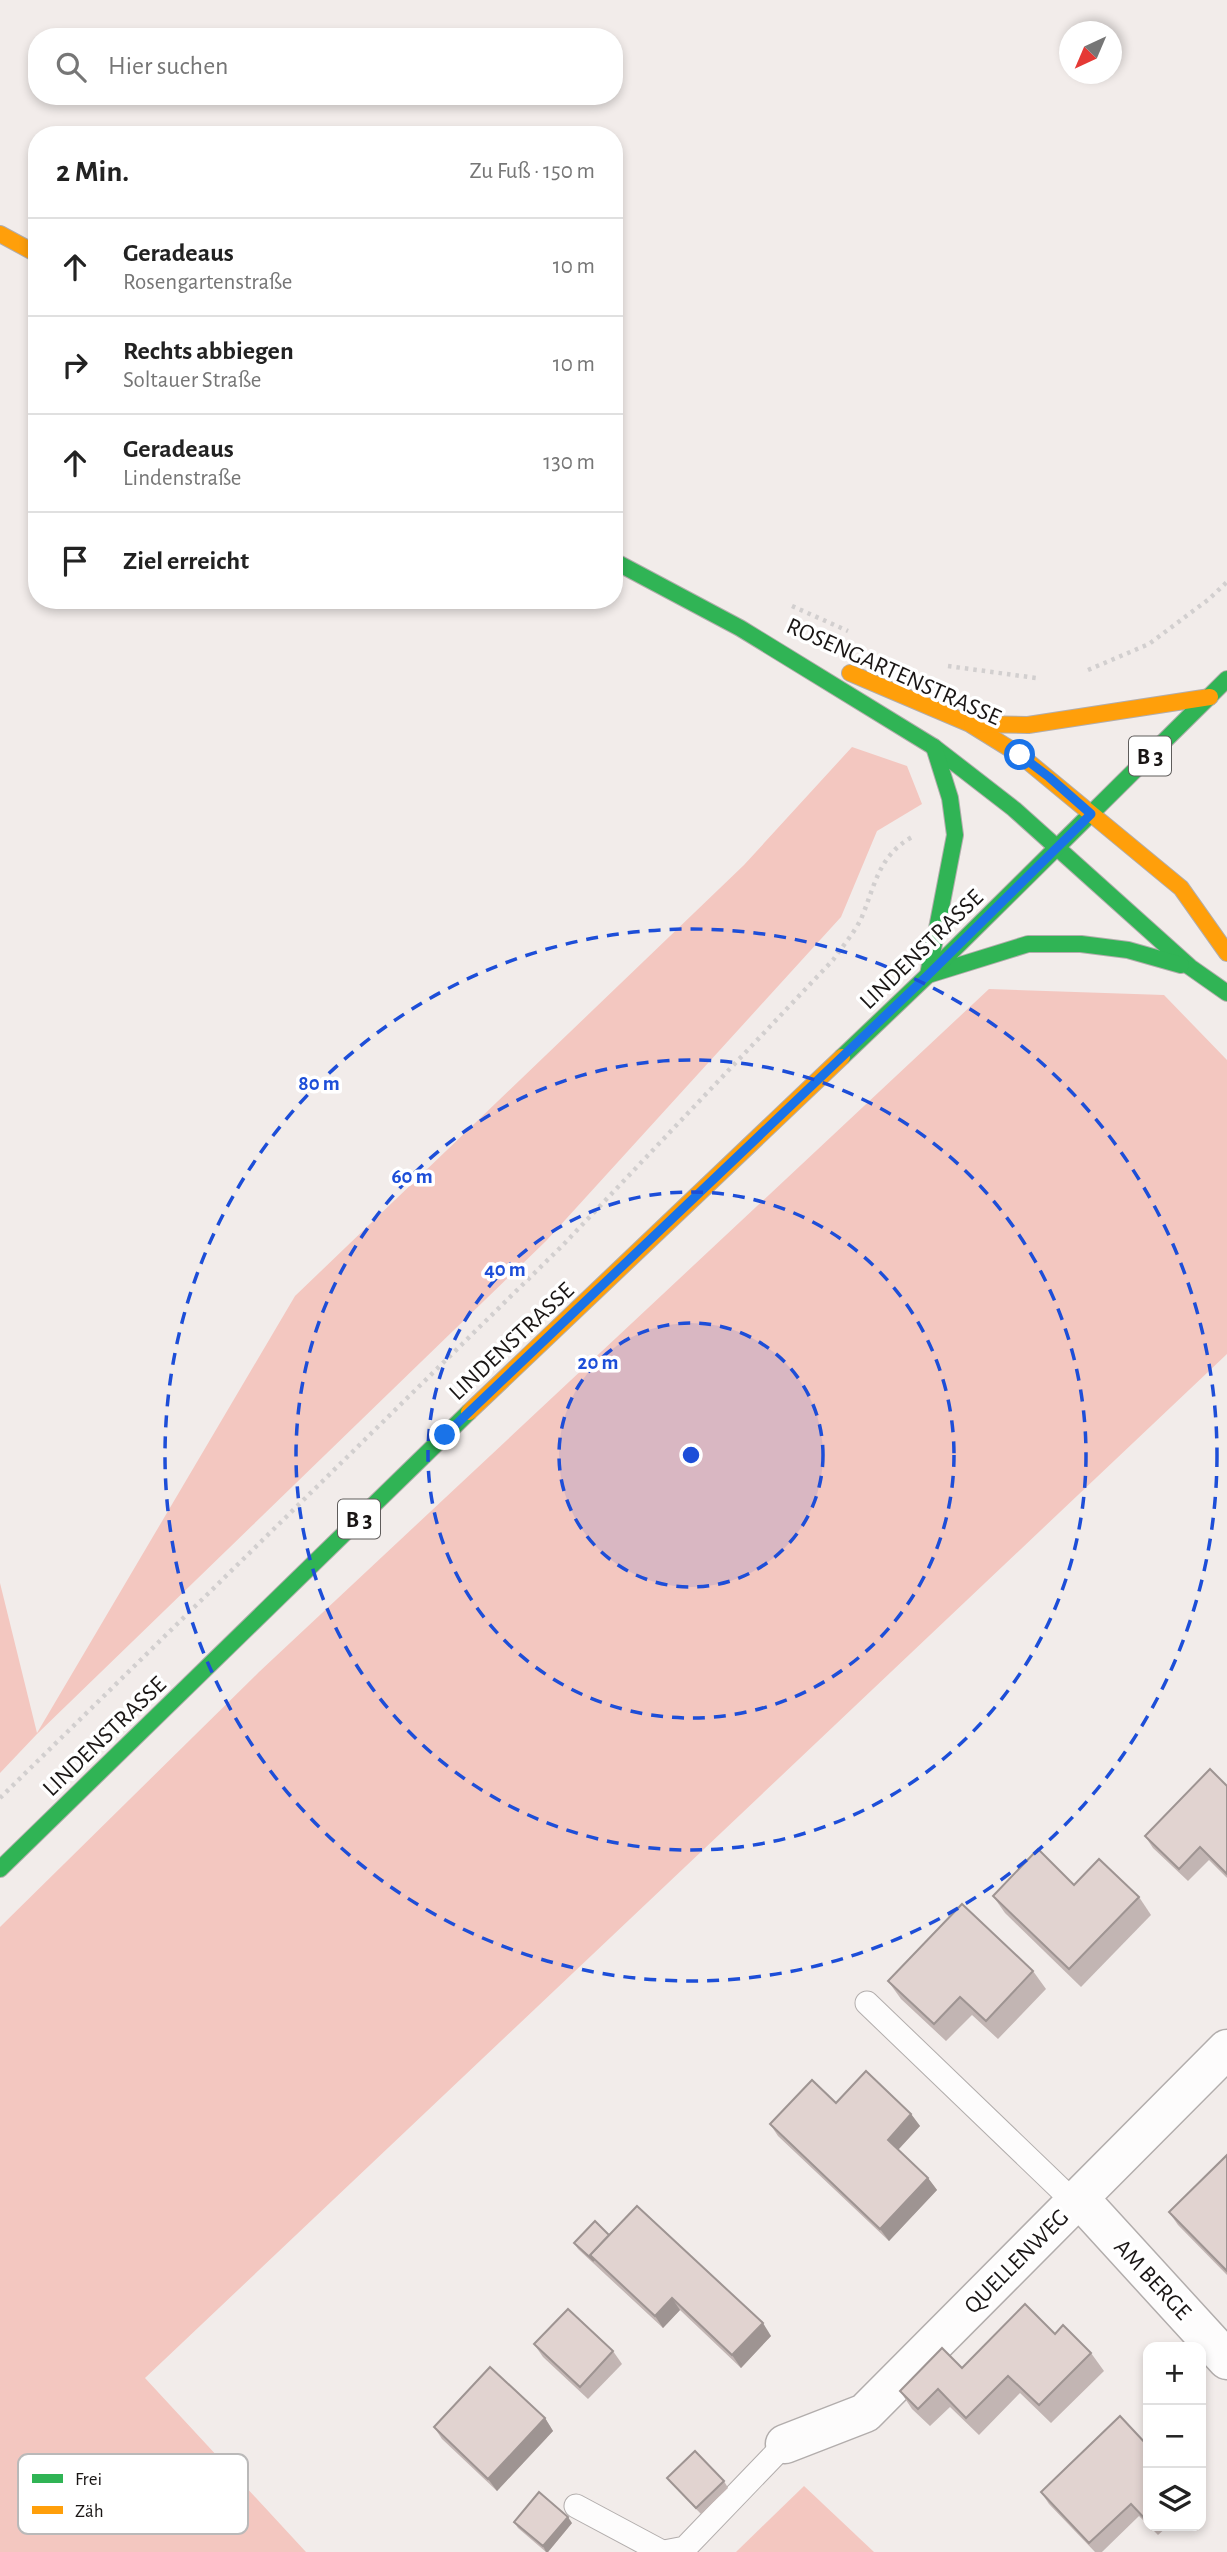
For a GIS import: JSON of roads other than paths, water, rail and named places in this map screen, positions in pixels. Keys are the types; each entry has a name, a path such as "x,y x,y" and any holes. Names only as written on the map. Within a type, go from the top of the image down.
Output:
{"main road":[{"path":"0,234 28,249"},
{"name":"ROSENGARTENSTRASSE","path":"623,566 740,628 934,747 1014,810 1190,967"},
{"name":"ROSENGARTENSTRASSE","path":"740,628 970,724 1030,762 1181,888 1227,953"},
{"name":"B 3","path":"1056,849 1227,679"},
{"path":"970,724 1028,725 1210,697"},
{"path":"934,747 950,798 955,835 928,975 1028,944 1081,944 1128,950 1190,967 1227,993"},
{"name":"LINDENSTRASSE","path":"0,1868 445,1435 928,975 1056,849"}],"street":[{"name":"QUELLENWEG","path":"785,2444 865,2413 1227,2049"},
{"name":"AM BERGE","path":"1076,2200 1227,2360"}],"lane":[{"path":"867,2003 1076,2200"},
{"path":"576,2506 663,2552 685,2548 785,2444"}]}
